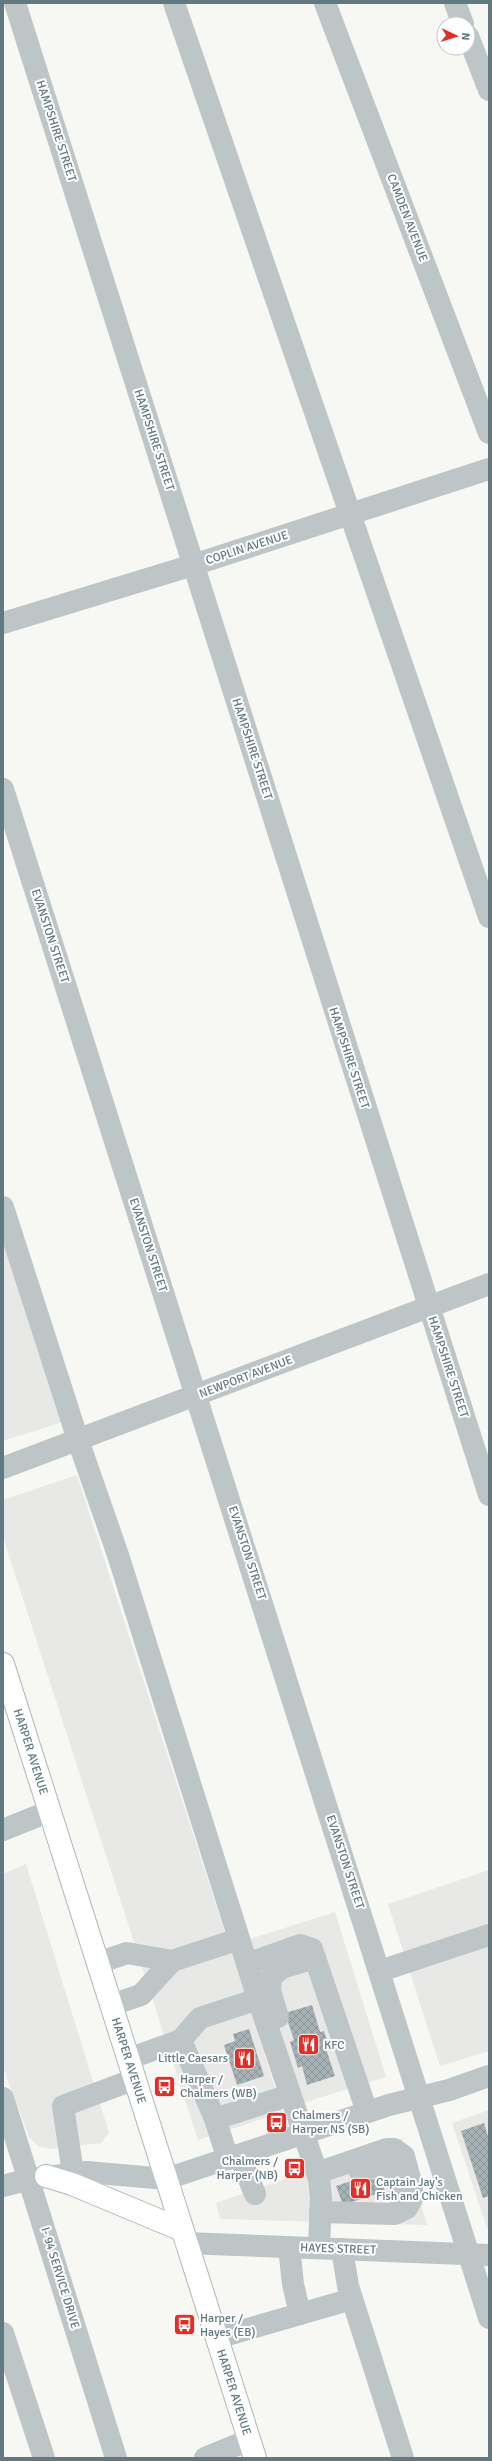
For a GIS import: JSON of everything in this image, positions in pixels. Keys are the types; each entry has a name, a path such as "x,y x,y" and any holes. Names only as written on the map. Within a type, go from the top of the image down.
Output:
{"main road":[{"name":"HARPER AVENUE","path":"3,1664 252,2449"},
{"path":"38,2178 72,2184 184,2237"}],"street":[{"name":"HAMPSHIRE STREET","path":"15,3 489,1495"},
{"path":"174,3 489,917"},
{"name":"CAMDEN AVENUE","path":"325,3 489,434"},
{"path":"455,3 461,16"},
{"path":"476,56 489,90"},
{"name":"COPLIN AVENUE","path":"3,623 193,565 489,469"},
{"name":"EVANSTON STREET","path":"3,789 380,1971 419,2098 479,2254 489,2318"},
{"path":"3,1207 78,1440 118,1555 246,1964 318,2178 320,2212 319,2248"},
{"name":"NEWPORT AVENUE","path":"3,1468 489,1284"},
{"path":"3,1830 50,1811"},
{"path":"380,1971 489,1935"},
{"path":"98,1963 128,1953 172,1961 239,1939"},
{"path":"246,1964 300,1945 312,1949 367,2112"},
{"path":"288,2091 290,2058 270,1991 271,1977 282,1968 315,1958"},
{"path":"111,2005 141,1995 172,1961"},
{"path":"128,2059 181,2040 200,2018 258,1999"},
{"path":"181,2040 233,2157 255,2194"},
{"path":"3,2186 38,2178 73,2173 112,2173 166,2179 367,2112 419,2098 489,2076"},
{"path":"73,2173 64,2106 135,2079"},
{"path":"215,2119 288,2091"},
{"name":"I- 94 SERVICE DRIVE","path":"3,2098 38,2178 116,2458"},
{"path":"318,2178 379,2164 386,2164 395,2171 400,2182 399,2194 396,2203 387,2213 320,2212"},
{"name":"HAYES STREET","path":"184,2237 289,2247 479,2254"},
{"path":"289,2247 293,2284 300,2314"},
{"path":"342,2249 352,2299 403,2458"},
{"path":"217,2338 352,2299"},
{"path":"3,2333 44,2458"},
{"path":"205,2458 252,2449"}],"shaded area":[{"path":"3,1226 66,1421 3,1441"},
{"path":"77,1475 283,2112 198,2140 3,1537 3,1500"},
{"path":"26,1864 109,2133 101,2143 49,2149 38,2146 29,2137 3,2067 3,1874"},
{"path":"489,1870 489,2051 440,2066 388,1904"},
{"path":"335,1912 386,2077 300,2104 247,1940"},
{"path":"489,2110 489,2228 487,2228 452,2123"},
{"path":"402,2138 427,2225 220,2219 216,2203"}],"building":[{"path":"312,2005 320,2032 324,2031 329,2048 326,2049 335,2076 307,2085 302,2066 298,2068 290,2042 294,2040 285,2013"},
{"path":"249,2029 264,2076 237,2085 224,2045 235,2041 233,2034"},
{"path":"484,2123 489,2140 489,2196 483,2198 461,2131"},
{"path":"369,2175 371,2180 380,2177 385,2191 343,2205 336,2186"}],"place":[{"name":"KFC","path":"309,2045"},
{"name":"Little Caesars","path":"244,2058"},
{"name":"Harper / Chalmers (WB)","path":"165,2086"},
{"name":"Chalmers / Harper NS (SB)","path":"277,2122"},
{"name":"Chalmers / Harper (NB)","path":"294,2168"},
{"name":"Captain Jay's Fish and Chicken","path":"360,2189"},
{"name":"Harper / Hayes (EB)","path":"185,2325"}]}
